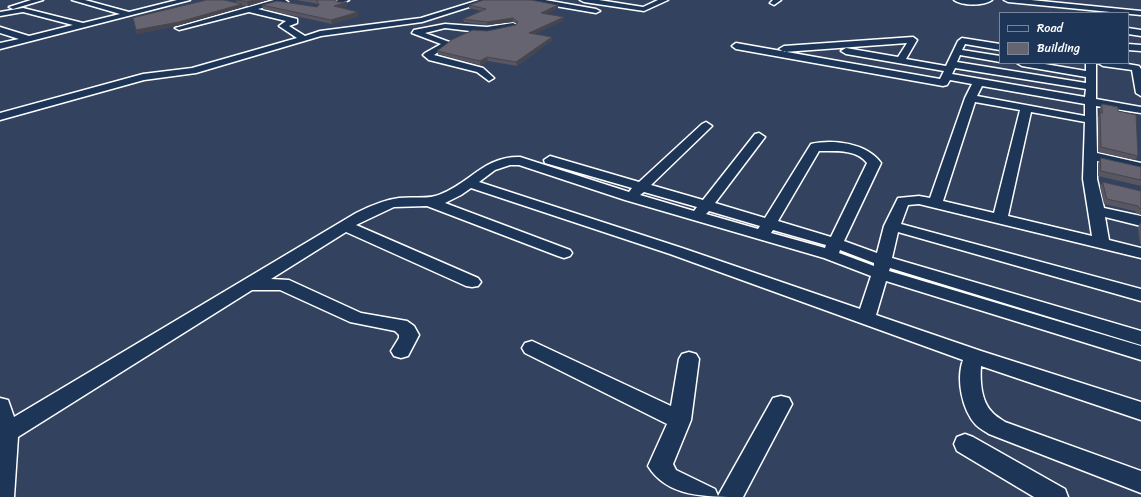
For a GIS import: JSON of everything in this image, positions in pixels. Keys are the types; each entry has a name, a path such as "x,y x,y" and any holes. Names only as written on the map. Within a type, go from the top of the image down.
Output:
{"street":[{"path":"0,10 35,0"},
{"path":"76,0 128,14"},
{"path":"150,0 168,4"},
{"path":"0,46 186,0"},
{"path":"0,117 123,82 148,76 193,71 304,39 339,31 422,20 487,0"},
{"path":"532,0 604,12"},
{"path":"584,0 644,9 664,0"},
{"path":"608,4 617,0"},
{"path":"958,0 978,2 988,0"},
{"path":"1008,0 1094,11 1118,12"},
{"path":"179,28 252,10 278,1 294,4"},
{"path":"0,14 23,10 82,26"},
{"path":"252,10 294,21 283,26 304,39"},
{"path":"1129,12 1141,13"},
{"path":"398,24 416,33 448,43 428,55 432,58 480,70 489,78"},
{"path":"416,33 445,26 487,30 512,25"},
{"path":"0,30 28,39"},
{"path":"1129,31 1141,33"},
{"path":"758,50 913,40 901,60"},
{"path":"736,46 943,83 962,41 999,47"},
{"path":"819,46 949,70 1091,75"},
{"path":"1129,47 1141,48"},
{"path":"956,52 999,59"},
{"path":"1028,64 1091,75"},
{"path":"1110,64 1138,68 1141,93"},
{"path":"949,70 978,82 1141,110"},
{"path":"1091,75 1090,180 1097,211 1101,243"},
{"path":"935,203 970,98 978,82"},
{"path":"970,98 1090,120"},
{"path":"1000,218 1026,108"},
{"path":"636,192 706,126"},
{"path":"702,211 759,137"},
{"path":"765,229 815,146 836,147 858,151 872,159 874,163 833,249"},
{"path":"527,154 636,192"},
{"path":"1091,156 1141,167"},
{"path":"432,203 449,196 496,165 506,161 515,160 636,192 833,249 882,267 1141,353"},
{"path":"1090,180 1104,183"},
{"path":"469,183 676,251 866,319 1141,411"},
{"path":"866,319 882,267 892,226 903,202 919,200 935,203 1141,253"},
{"path":"6,432 345,226 375,209 388,204 400,202 432,203 564,254"},
{"path":"1097,211 1141,221"},
{"path":"345,226 472,282"},
{"path":"892,226 1141,295"},
{"path":"882,267 1141,338"},
{"path":"249,285 283,284 356,318 400,326 407,331 409,335 409,338 401,351"},
{"path":"532,348 680,420"},
{"path":"974,356 972,360 971,382 976,406 984,419 996,428 1141,482"},
{"path":"689,359 680,420 660,466 668,477 706,497"},
{"path":"730,497 781,404"},
{"path":"0,406 6,432 2,497"},
{"path":"965,444 1056,497"}],"building":[{"path":"207,0 224,0 242,4 179,22 136,30 133,18"},
{"path":"237,0 254,0 247,2"},
{"path":"317,0 347,2 334,6 358,12 331,20 262,5 277,1 317,7 319,5"},
{"path":"484,0 531,0 558,5 541,13 564,17 529,33 552,37 516,62 487,57 480,61 437,51 453,39 473,30 487,31 516,25 518,22 513,18 487,22 463,19 486,9 469,5"},
{"path":"1102,104 1118,107 1118,111 1136,115 1138,156 1101,147 1100,112 1102,113"},
{"path":"1101,158 1141,167 1141,180 1101,171"},
{"path":"1103,182 1141,191 1141,209 1138,206 1107,199"}]}
